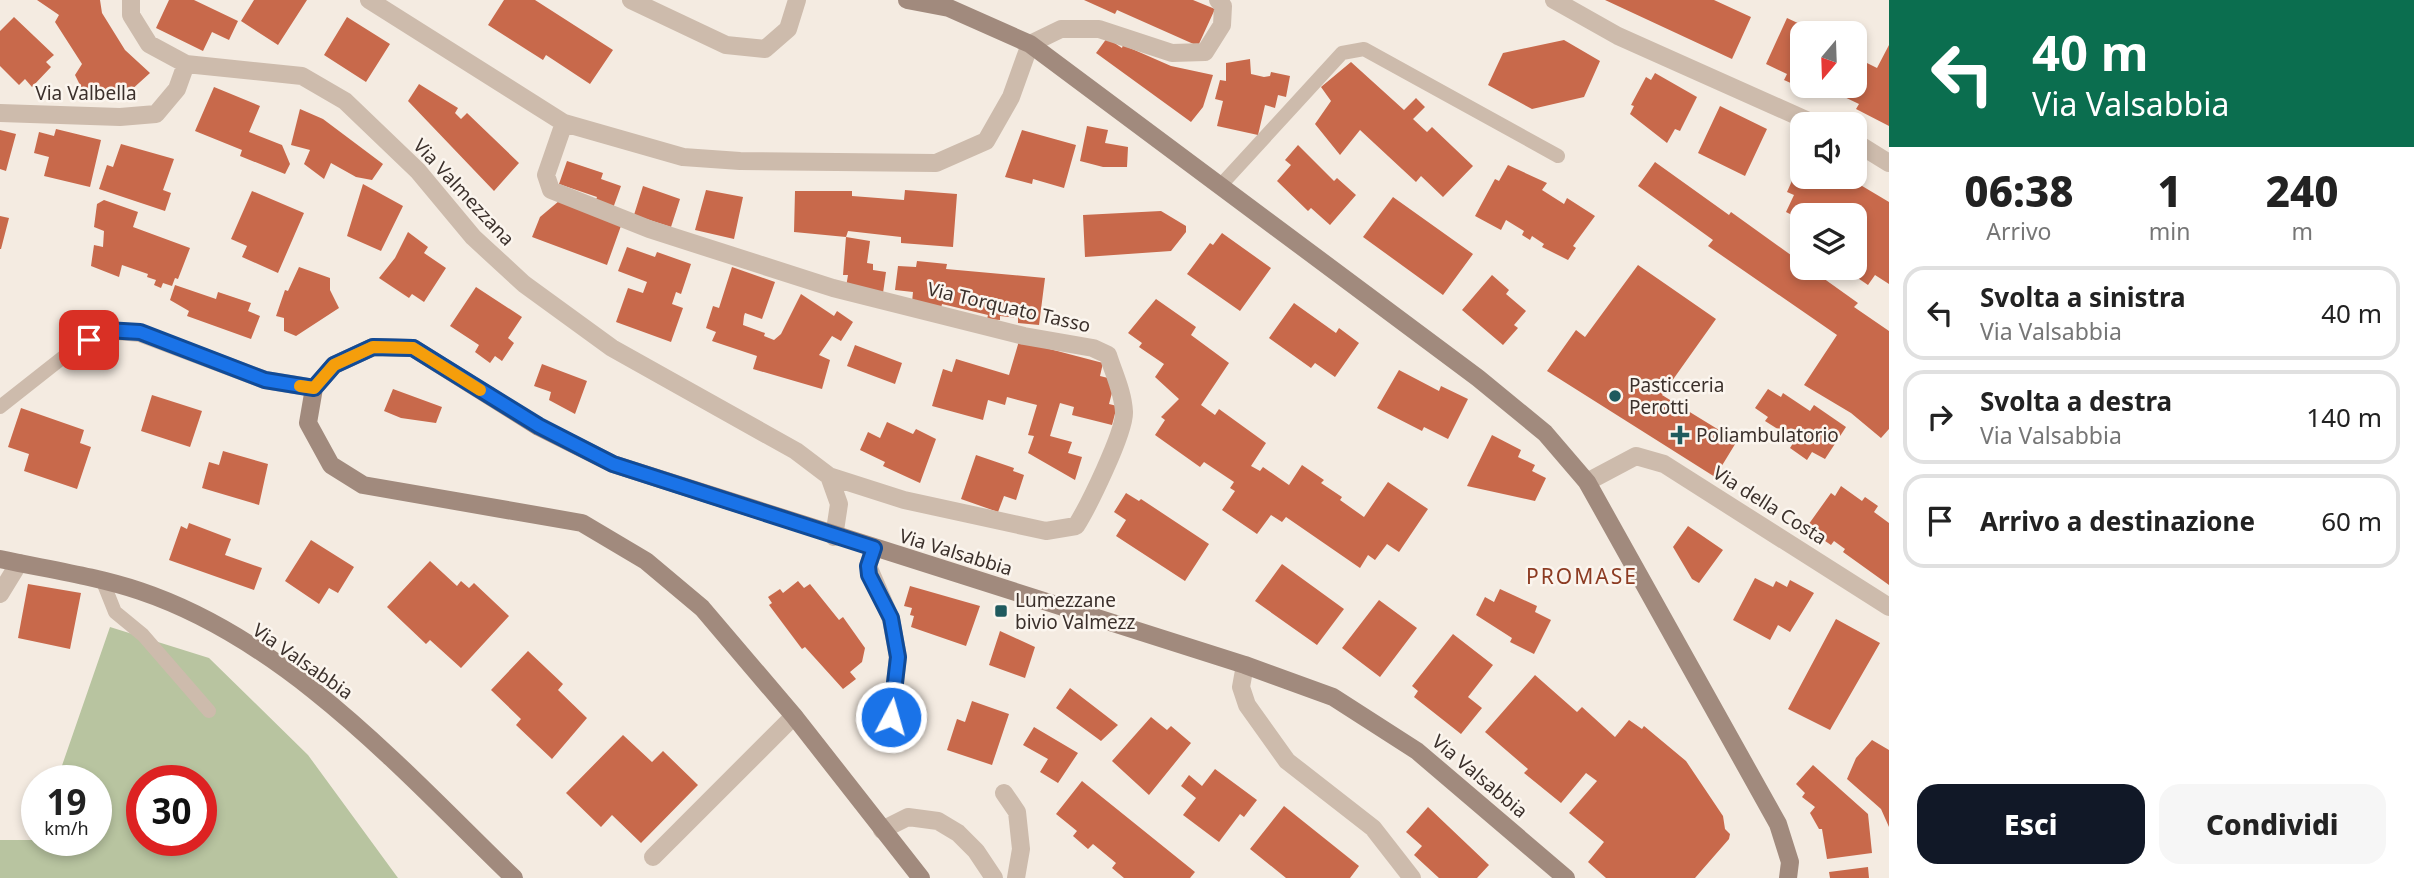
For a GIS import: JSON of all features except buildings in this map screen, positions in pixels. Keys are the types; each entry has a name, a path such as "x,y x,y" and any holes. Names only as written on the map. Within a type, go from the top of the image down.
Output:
{"main road":[{"path":"907,0 948,8 1030,44 1478,378 1545,433 1587,482 1778,824 1790,862 1788,878"},
{"name":"Via Valsabbia","path":"314,388 334,365 373,347 413,348 539,426 613,464 834,537 1245,664 1333,697 1418,751 1566,878"},
{"path":"314,388 308,423 331,465 363,485 582,523 646,561 702,608 794,716 921,878"},
{"name":"Via Valsabbia","path":"0,559 141,592 207,621 285,669 352,722 513,878"}],"street":[{"name":"Via Valmezzana","path":"131,0 131,15 149,44 186,64 302,76 345,101 418,171 473,237 524,284 612,348 796,451 829,476"},
{"path":"369,0 565,122 683,157 740,161 936,163 986,141 1011,97 1030,44 1061,29 1099,29 1172,53 1205,52 1222,25 1223,6 1218,0"},
{"path":"631,0 726,45 765,49 788,29 797,0"},
{"path":"1554,0 1618,36 1790,113"},
{"name":"Via Valbella","path":"0,113 120,117 156,114 177,89 186,64"},
{"name":"Via Torquato Tasso","path":"565,122 546,175 551,190 649,229 833,288 1024,336 1094,348 1108,355 1122,394 1125,416 1090,505 1076,526 1046,531 904,500 829,476"},
{"path":"1867,149 1889,163"},
{"path":"71,351 106,330 140,332 265,380 314,388"},
{"name":"Via della Costa","path":"1587,482 1636,456 1664,464 1889,607"},
{"path":"829,476 839,504 834,537"},
{"path":"874,548 868,566 869,575 891,618 898,657 891,717 903,742"},
{"path":"0,594 19,563"},
{"path":"1245,664 1241,687 1247,705 1287,761 1373,828 1412,878"},
{"path":"653,857 794,716"},
{"path":"1004,793 1017,812 1021,849 1016,878"},
{"path":"882,830 908,817 938,821 958,833 976,851 994,878"}],"lane":[{"path":"1220,186 1342,53 1364,49 1558,156"},
{"path":"0,407 71,351"},
{"path":"103,582 115,612 143,635 209,711"}],"green space":[{"path":"110,627 209,658 308,755 398,878 0,878 0,840 21,840 21,856 112,856 112,765 62,765"}],"slow traffic":[{"path":"300,386 314,388 334,365 373,347 413,348 480,390"}],"place":[{"name":"Pasticceria Perotti","path":"1615,396"},
{"name":"Poliambulatorio","path":"1680,435"},
{"name":"Lumezzane bivio Valmezz","path":"1001,611"}],"district":[{"name":"PROMASE","path":"1582,577"}],"route":[{"path":"89,340 106,330 140,332 265,380 314,388 334,365 373,347 413,348 539,426 613,464 874,548 868,566 869,575 891,618 898,657 891,717"}]}
